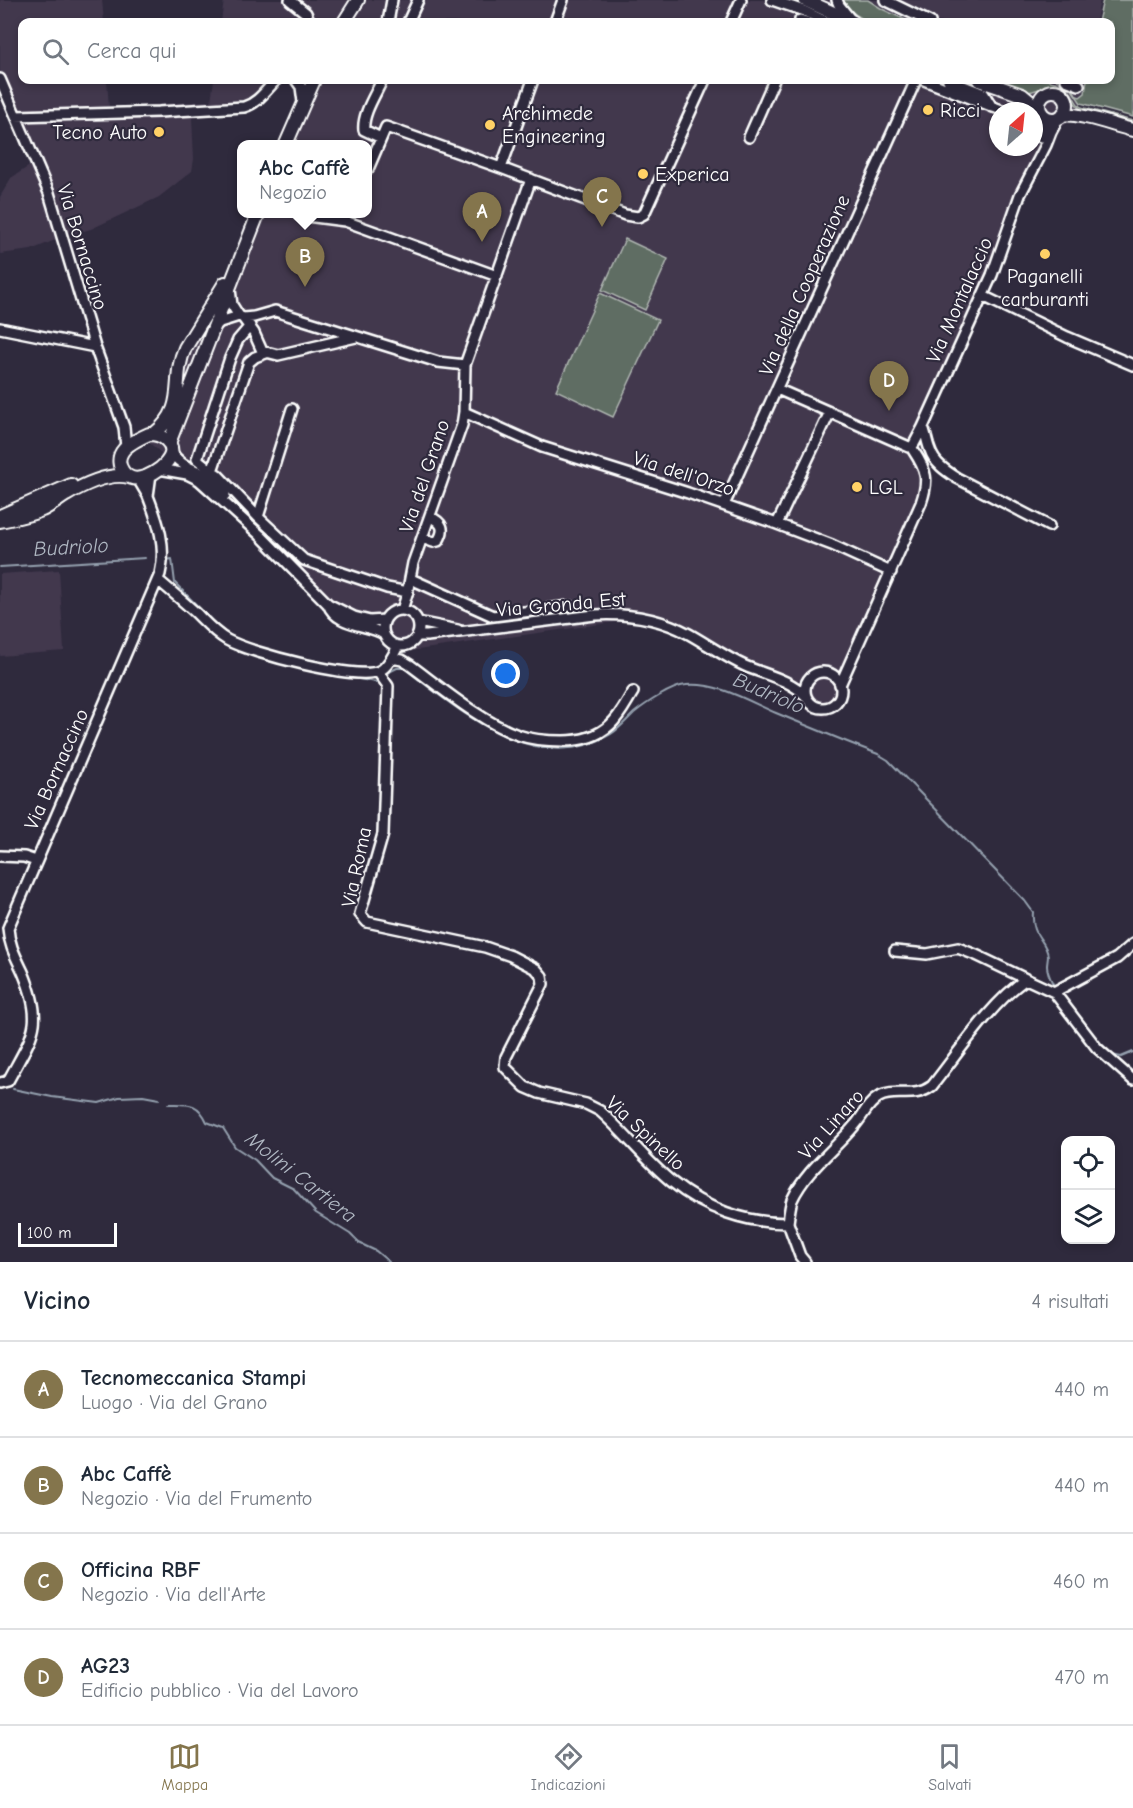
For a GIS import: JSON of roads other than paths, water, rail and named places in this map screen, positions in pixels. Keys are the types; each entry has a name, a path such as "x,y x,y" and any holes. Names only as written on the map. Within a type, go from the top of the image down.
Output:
{"main road":[{"path":"343,18 348,0"},
{"path":"345,18 358,0"},
{"path":"804,13 831,18"},
{"path":"288,140 312,84"},
{"path":"990,84 1022,95 1055,91 1060,93 1082,115 1106,124 1133,130"},
{"path":"1039,102 1046,92"},
{"path":"1022,95 1028,102"},
{"path":"1061,116 1066,110 1066,100"},
{"path":"1043,117 1050,119 1082,115"},
{"path":"0,521 40,511 71,492 109,476 143,478 166,464 213,328 256,218"},
{"path":"0,516 97,474 119,459 126,447 140,438 154,434 165,425 175,404 185,348 240,256"},
{"path":"154,434 165,439 170,447"},
{"path":"119,459 121,469 133,478"}],"street":[{"path":"290,0 308,18"},
{"path":"389,18 392,0"},
{"path":"410,18 418,0"},
{"path":"556,18 563,0"},
{"path":"733,18 741,0"},
{"path":"772,0 804,13"},
{"path":"837,0 850,18"},
{"path":"885,0 922,18"},
{"name":"Via Bornaccino","path":"0,80 49,193 95,347 124,428 126,447"},
{"path":"16,116 244,107 251,105 272,84"},
{"path":"299,84 302,87 303,105"},
{"path":"380,84 363,125 364,130 381,138"},
{"path":"501,168 532,84"},
{"path":"372,159 386,127 625,215 638,217 644,213 703,84"},
{"path":"749,137 772,84"},
{"name":"Via della Cooperazione","path":"724,505 914,84"},
{"path":"952,84 989,105"},
{"name":"Via Montalaccio","path":"923,427 983,296 1020,195 1061,116"},
{"path":"1043,122 1051,132"},
{"name":"Via del Grano","path":"406,611 414,563 458,440 464,412 465,365 531,179"},
{"path":"350,218 497,276"},
{"path":"230,286 232,305 252,330 262,351 266,353 278,355 356,337"},
{"path":"983,296 1133,365"},
{"path":"213,328 220,322 241,317 254,317 275,311 283,312 438,362 465,365"},
{"path":"265,313 252,330 238,340 197,459 218,475 258,518 304,560 408,593"},
{"path":"0,328 95,347"},
{"path":"212,471 249,362 266,353"},
{"path":"777,389 912,447 923,427"},
{"path":"215,403 232,409"},
{"path":"258,518 292,409"},
{"name":"Via dell'Orzo","path":"464,412 542,447 724,505 832,544 891,572"},
{"path":"777,524 830,412"},
{"path":"923,427 933,457 945,470 1049,526"},
{"path":"124,428 127,432 140,438"},
{"path":"158,580 228,641 287,660 346,673 368,674 383,669 398,646 390,642 378,630 352,624 335,614 214,484 207,477 178,461 170,447"},
{"name":"Via Gronda Est","path":"398,646 410,644 417,636 595,615 634,615 672,626 742,664 789,682 818,708 830,706 839,698 840,685 927,487 925,471 912,447"},
{"path":"155,471 181,473 199,480 260,535"},
{"name":"Via Bornaccino","path":"148,496 155,471"},
{"name":"Via Bornaccino","path":"0,1083 8,1081 32,1037 36,1012 31,992 11,946 8,928 158,580 163,562 158,522 148,496 133,478"},
{"path":"422,538 434,542 442,536 441,524 430,517"},
{"path":"411,579 493,616 569,606"},
{"path":"328,604 362,619 385,620"},
{"path":"384,634 385,620 392,613 406,611 418,622 417,636"},
{"name":"Via Gronda Est","path":"418,622 466,631"},
{"path":"392,658 410,665 469,708 505,730 527,738 547,741 572,741 595,736 609,726 633,692"},
{"name":"Via Gronda Est","path":"789,682 807,682 819,673 830,674 849,666"},
{"name":"Via Roma","path":"378,672 388,686 384,834 360,914 367,922 484,947 511,956"},
{"path":"830,674 840,685"},
{"path":"806,696 807,682"},
{"path":"0,856 24,857 36,861"},
{"path":"1054,992 1117,958 1133,944"},
{"path":"895,951 927,954 958,948 1054,992 1098,1048 1133,1080"},
{"name":"Via Spinello","path":"511,956 537,969 542,976 543,984 506,1057 506,1067 509,1072 525,1087 539,1093 586,1104 600,1111 671,1182 692,1197 723,1211 754,1220 788,1222"},
{"name":"Via Linaro","path":"788,1222 792,1201 804,1180 856,1124 870,1104 886,1094 914,1094 932,1086 991,1011 1013,987 1026,979"},
{"path":"788,1222 800,1256 805,1262"}],"waterway":[{"name":"Budriolo","path":"0,567 145,558"},
{"name":"Budriolo","path":"167,560 172,559 175,583 223,632 237,640 286,655"},
{"name":"Budriolo","path":"387,673 397,668 404,668 450,703 501,734 528,744 555,749 583,746 611,734 639,709 666,692 680,686 698,685 732,693 878,754 888,760 1025,901 1033,912 1034,927 1047,950 1047,966 1053,984"},
{"name":"Budriolo","path":"301,669 376,682"},
{"name":"Budriolo","path":"1061,993 1083,1022"},
{"name":"Budriolo","path":"1112,1055 1121,1057 1133,1052"},
{"name":"Molini Cartiera","path":"13,1089 99,1103 119,1097 143,1096 159,1099"},
{"name":"Molini Cartiera","path":"168,1104 187,1104 196,1108 204,1115 207,1122 223,1128 235,1147 255,1160 272,1178 294,1189 316,1213 350,1234 359,1243 376,1251 389,1262"}],"place":[{"name":"Ricci","path":"928,110"},
{"name":"Archimede Engineering","path":"490,125"},
{"name":"Tecno Auto","path":"159,132"},
{"name":"Experica","path":"643,174"},
{"name":"Officina RBF","path":"602,227"},
{"name":"Tecnomeccanica Stampi","path":"482,242"},
{"name":"Paganelli carburanti","path":"1045,254"},
{"name":"Abc Caffè","path":"305,287"},
{"name":"AG23","path":"889,411"},
{"name":"LGL","path":"857,487"}]}
